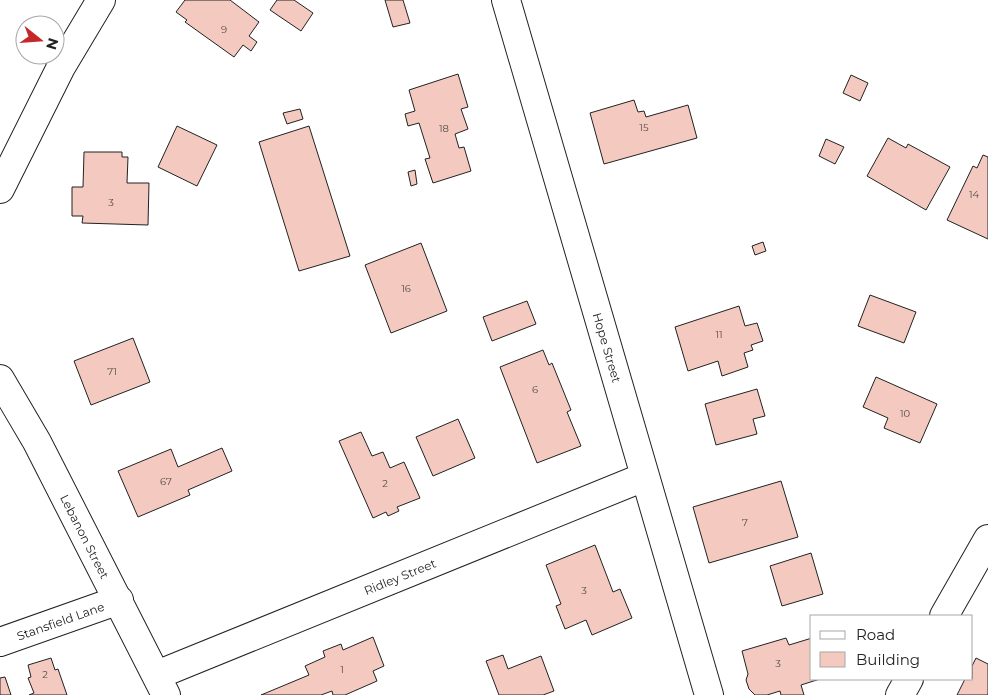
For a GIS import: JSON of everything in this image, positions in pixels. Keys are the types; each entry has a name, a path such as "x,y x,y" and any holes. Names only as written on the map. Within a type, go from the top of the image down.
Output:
{"main road":[{"path":"0,189 61,67 101,0"},
{"name":"Hope Street","path":"506,0 709,695"},
{"name":"Lebanon Street","path":"0,378 37,442 162,685"},
{"name":"Ridley Street","path":"162,685 644,477"},
{"path":"945,615 988,539"},
{"name":"Stansfield Lane","path":"0,642 119,600"},
{"path":"900,695 908,680"}],"building":[{"path":"185,0 230,0 259,22 249,36 257,42 251,51 243,45 234,57 185,22 187,20 176,12"},
{"path":"277,0 294,0 313,13 301,31 270,10"},
{"path":"385,0 403,0 410,23 393,27"},
{"path":"458,74 468,107 461,109 468,129 455,134 459,148 464,147 471,171 433,183 425,159 430,158 419,123 408,126 405,114 415,111 409,90"},
{"path":"851,75 868,83 860,101 843,93"},
{"path":"634,100 638,112 644,111 646,117 688,105 697,138 604,164 590,113"},
{"path":"300,109 303,119 287,124 283,113"},
{"path":"177,126 217,145 197,186 158,167"},
{"path":"309,126 350,256 299,271 259,142"},
{"path":"888,138 906,148 908,144 950,167 926,210 867,176"},
{"path":"826,139 844,147 835,164 819,156"},
{"path":"84,152 122,152 122,157 128,157 127,183 149,183 148,225 82,223 83,216 72,216 72,187 83,187"},
{"path":"983,155 988,157 988,239 947,220 973,166 977,168"},
{"path":"415,170 417,184 411,186 408,172"},
{"path":"763,242 766,251 755,255 752,246"},
{"path":"421,243 447,311 391,333 365,265"},
{"path":"870,295 916,312 904,343 858,326"},
{"path":"527,301 536,324 492,341 483,317"},
{"path":"739,306 745,326 757,323 763,341 751,345 753,350 744,353 748,367 722,376 718,361 688,371 675,327"},
{"path":"133,338 150,382 91,405 74,361"},
{"path":"543,350 549,365 552,363 571,410 567,412 581,446 537,463 500,367"},
{"path":"876,377 937,404 920,443 884,428 888,418 863,407"},
{"path":"757,389 765,416 753,419 757,434 716,445 705,404"},
{"path":"458,419 475,458 433,476 416,437"},
{"path":"361,432 372,456 383,452 390,468 404,462 420,498 397,507 399,511 388,516 386,512 373,518 339,441"},
{"path":"222,448 232,471 188,490 190,495 138,517 118,471 171,449 178,467"},
{"path":"781,481 798,537 709,563 693,507"},
{"path":"595,545 613,592 620,589 632,618 592,635 586,620 565,629 556,606 561,604 546,565"},
{"path":"811,553 823,594 782,606 770,566"},
{"path":"373,637 384,666 373,671 377,681 345,695 333,695 332,691 321,695 261,695 309,675 305,666 325,657 323,651 341,644 343,650"},
{"path":"786,638 789,645 810,639 810,680 817,680 801,685 804,695 781,695 780,691 767,695 755,695 749,689 746,680 748,674 742,651"},
{"path":"503,655 508,669 541,656 554,691 543,695 499,695 486,661"},
{"path":"51,658 55,670 58,669 67,695 29,695 34,693 28,678 31,677 28,665"},
{"path":"976,658 988,664 988,695 957,695 964,680 973,680 973,664"},
{"path":"5,677 11,695 0,695 0,678"}]}
